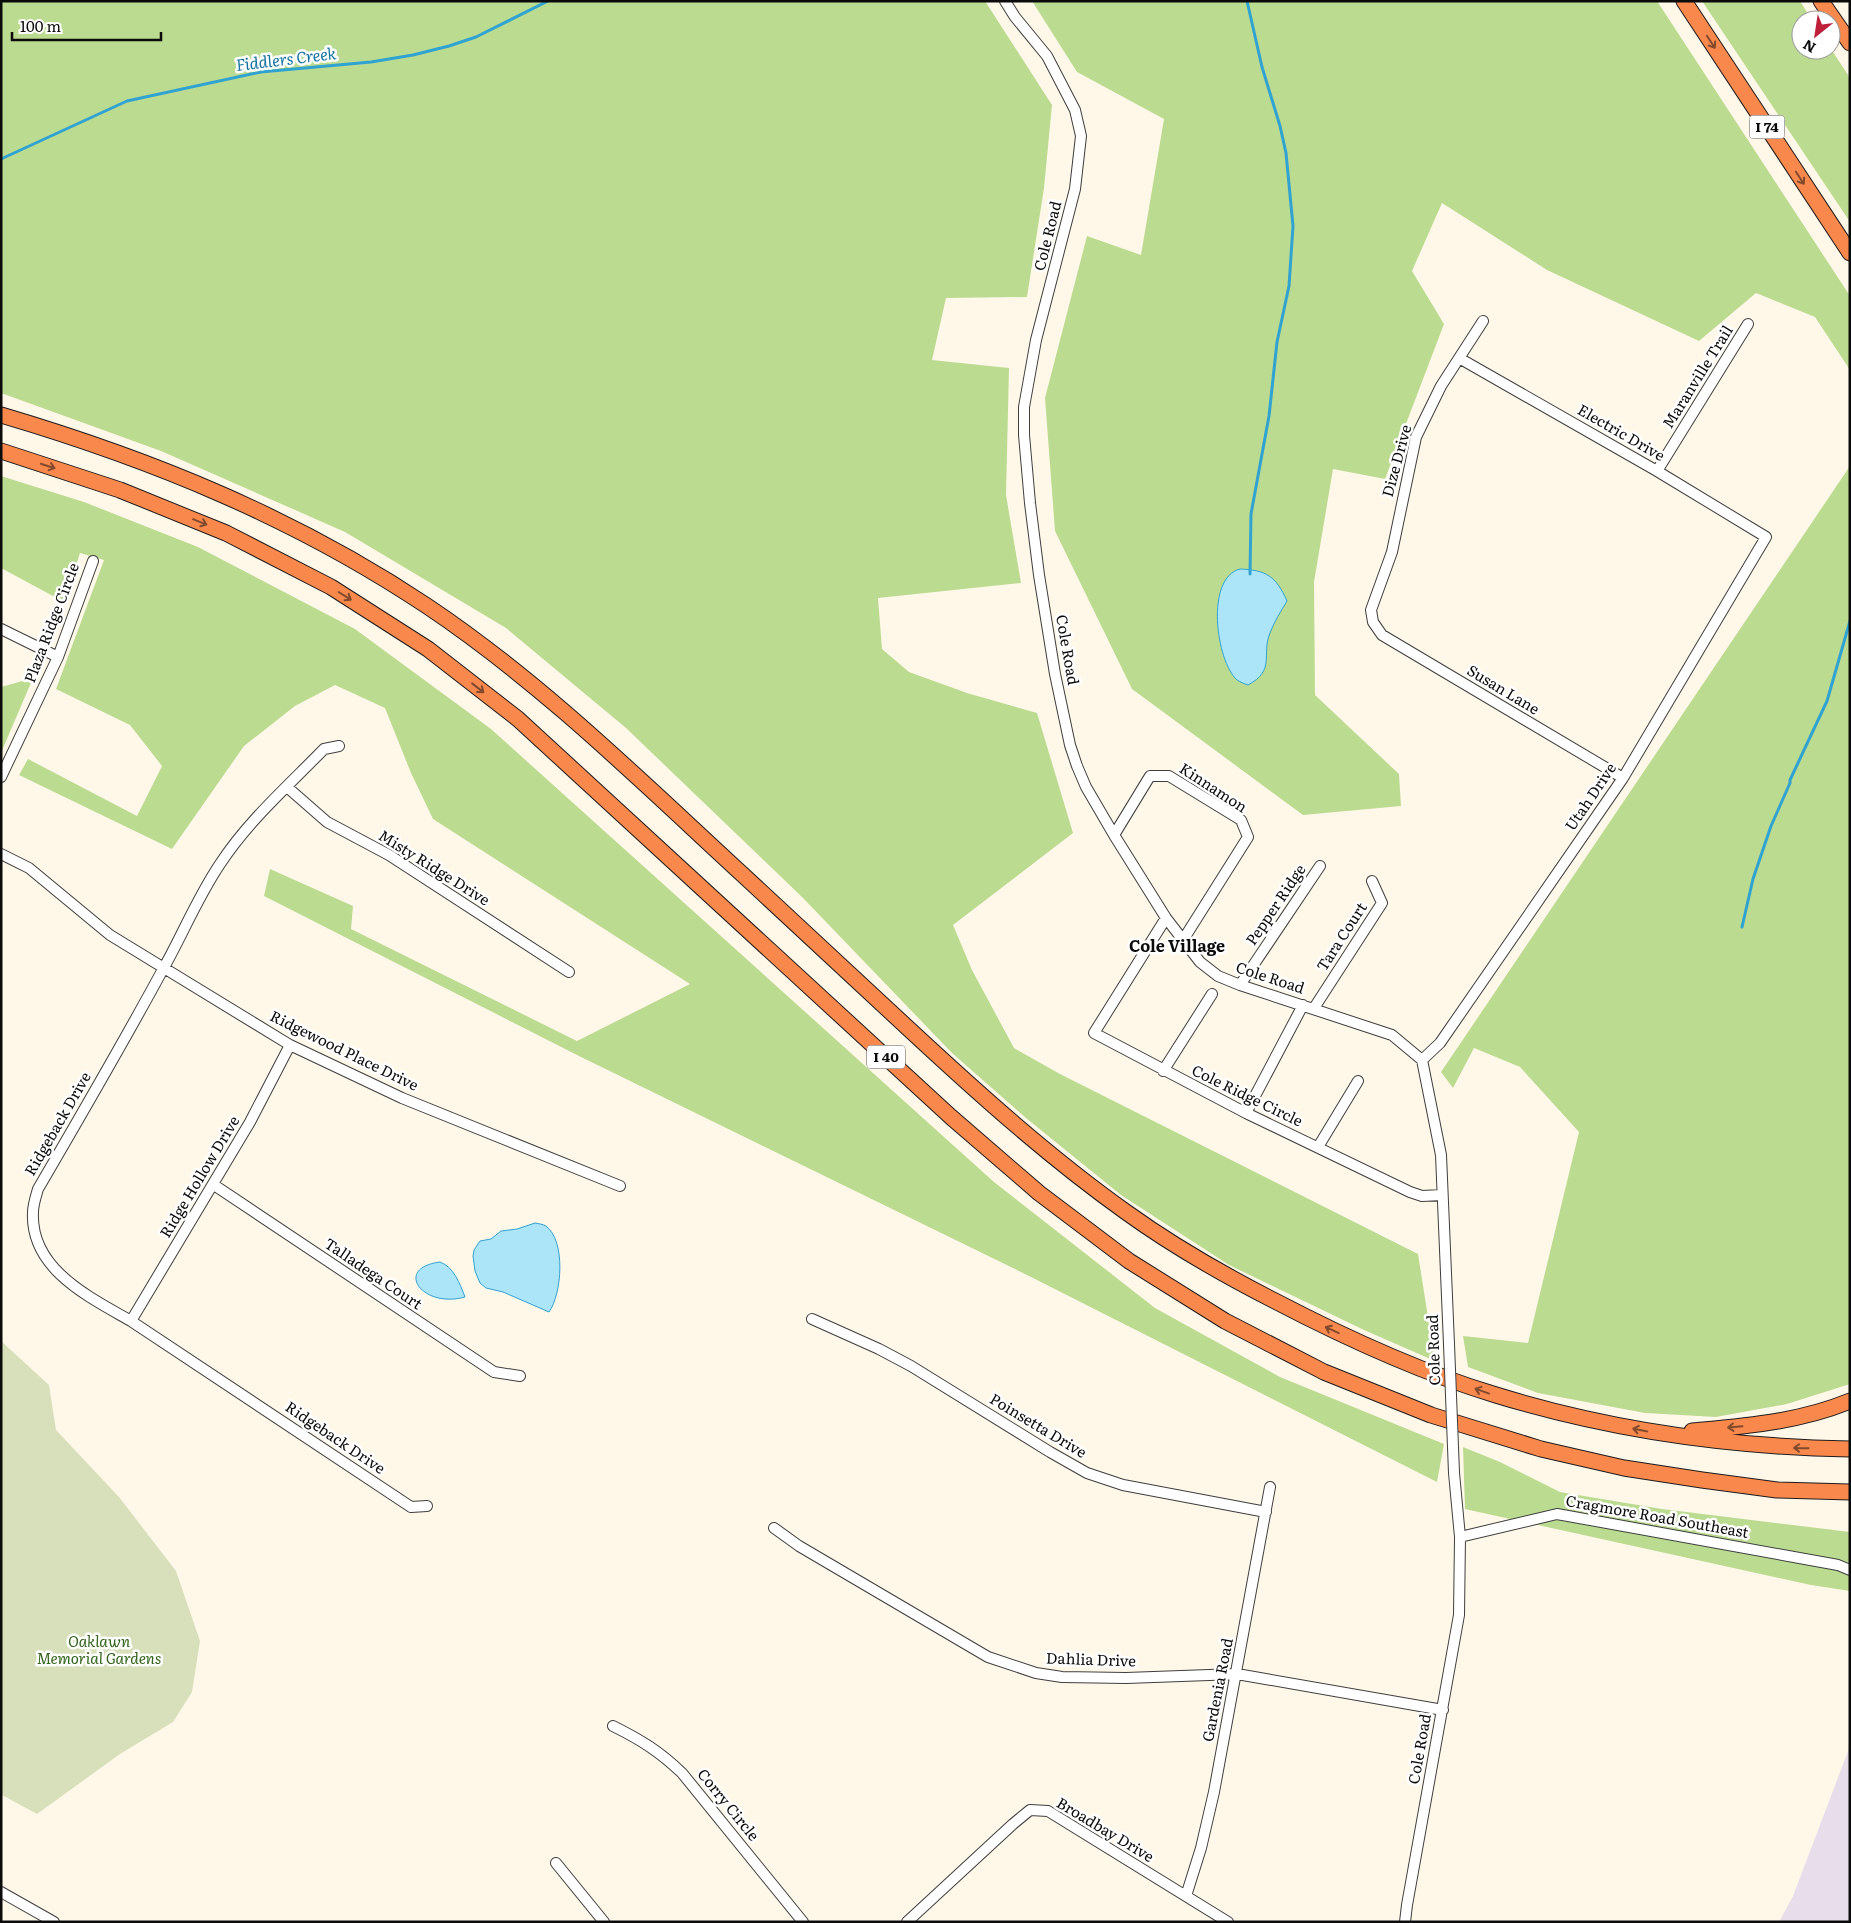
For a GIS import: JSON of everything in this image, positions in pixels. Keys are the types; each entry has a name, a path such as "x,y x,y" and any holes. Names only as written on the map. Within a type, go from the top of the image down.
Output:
{"highway":[{"name":"I 74","path":"1684,1 1850,253"},
{"path":"1821,1 1850,43"},
{"name":"I 40","path":"1,415 67,435 163,469 256,508 344,554 428,607 507,664 582,726 958,1075 1040,1147 1127,1213 1218,1272 1313,1321 1413,1366 1492,1394 1570,1416 1660,1434 1791,1448 1850,1449"},
{"name":"I 40","path":"1,451 120,490 226,533 330,587 428,649 518,719 951,1116 1039,1193 1129,1261 1224,1321 1324,1372 1431,1415 1541,1449 1624,1468 1702,1480 1777,1490 1850,1492"},
{"path":"1660,1434 1786,1420 1817,1412 1850,1400"}],"street":[{"name":"Cole Road","path":"1005,1 1015,17 1047,56 1075,110 1081,136 1075,189 1036,340 1024,407 1024,435 1030,503 1039,575 1055,674 1070,745 1077,766 1086,787 1166,918 1200,962 1218,976 1240,985 1302,1007 1314,1008 1392,1035 1422,1060 1441,1155 1454,1473 1460,1537 1459,1615 1405,1922"},
{"name":"Dize Drive","path":"1373,622 1371,610 1392,552 1416,437 1442,386 1484,321"},
{"name":"Maranville Trail","path":"1657,470 1748,324"},
{"name":"Electric Drive","path":"1459,358 1657,470 1766,537"},
{"name":"Utah Drive","path":"1422,1060 1440,1043 1623,778 1766,537"},
{"name":"Plaza Ridge Circle","path":"1,777 58,658 93,560"},
{"name":"Susan Lane","path":"1373,622 1382,635 1623,778"},
{"path":"1,629 58,658"},
{"name":"Ridgeback Drive","path":"339,746 324,749 256,818 220,864 195,906 164,969 38,1189 33,1212 36,1237 43,1256 60,1275 94,1300 131,1321 411,1507 427,1506"},
{"name":"Kinnamon","path":"1114,834 1150,776 1169,776 1241,820 1248,837 1183,940"},
{"name":"Misty Ridge Drive","path":"287,787 326,822 389,855 569,972"},
{"name":"Ridgewood Place Drive","path":"1,854 29,868 110,935 290,1045 402,1098 620,1186"},
{"name":"Pepper Ridge","path":"1240,985 1320,866"},
{"name":"Tara Court","path":"1314,1008 1382,903 1372,880"},
{"name":"Cole Ridge Circle","path":"1166,918 1094,1033 1246,1113 1410,1192 1422,1196 1442,1195"},
{"path":"1163,1071 1212,994"},
{"path":"1246,1113 1302,1007"},
{"name":"Ridge Hollow Drive","path":"131,1321 214,1185 250,1122 290,1045"},
{"path":"1318,1147 1358,1081"},
{"name":"Talladega Court","path":"214,1185 494,1372 520,1376"},
{"name":"Poinsetta Drive","path":"812,1319 880,1349 911,1366 1087,1473 1123,1484 1266,1512"},
{"name":"Gardenia Road","path":"1186,1896 1201,1848 1237,1674 1270,1487"},
{"name":"Cragmore Road Southeast","path":"1460,1537 1557,1514 1838,1565 1850,1570"},
{"name":"Dahlia Drive","path":"774,1528 799,1546 988,1657 1036,1673 1062,1677 1126,1678 1237,1674 1443,1710"},
{"name":"Corry Circle","path":"613,1726 643,1741 682,1773 803,1922"},
{"name":"Broadbay Drive","path":"907,1922 1030,1810 1048,1812 1228,1922"},
{"path":"556,1863 604,1922"},
{"path":"1,1892 54,1922"}],"shaded area":[{"path":"1850,1746 1850,1922 1779,1922 1793,1896"}],"green space":[{"path":"1,1 985,1 1052,105 1044,188 1027,297 946,298 932,360 1009,368 1006,495 1021,583 878,598 882,649 909,672 967,693 1037,713 1073,833 953,925 972,970 1014,1048 1060,1074 1418,1254 1435,1361 1364,1330 1229,1265 1121,1195 1026,1118 952,1053 803,898 626,728 506,628 345,532 161,451 1,393"},
{"path":"1032,1 1657,1 1850,296 1850,370 1815,317 1756,293 1699,341 1547,270 1442,203 1412,271 1444,324 1385,479 1333,469 1314,582 1315,695 1399,774 1401,806 1303,815 1132,689 1055,531 1045,398 1087,236 1141,255 1164,119 1077,72"},
{"path":"1702,1 1800,1 1806,10 1791,10 1791,60 1838,60 1850,78 1850,222"},
{"path":"1850,466 1850,1384 1787,1404 1716,1417 1645,1413 1538,1393 1468,1367 1463,1336 1528,1343 1579,1132 1520,1067 1474,1048 1453,1088 1441,1072"},
{"path":"1,476 84,502 198,547 355,629 491,729 994,1182 1155,1308 1280,1377 1444,1444 1437,1482 1029,1276 581,1057 264,896 270,869 353,906 351,929 577,1041 690,984 433,819 411,773 385,708 335,685 295,706 244,746 172,849 19,775 28,759 137,816 162,766 130,725 56,689 104,560 80,553 64,602 1,568"},
{"path":"33,678 1,753 1,687"},
{"name":"Oaklawn Memorial Gardens","path":"1,1341 49,1385 56,1430 119,1497 176,1571 200,1641 192,1692 173,1722 120,1754 37,1814 1,1796"},
{"path":"1463,1447 1500,1462 1560,1492 1662,1509 1850,1532 1850,1591 1811,1585 1465,1509"}],"water":[{"path":"1240,569 1257,571 1269,576 1279,586 1287,601 1270,633 1265,668 1257,679 1248,685 1237,680 1230,670 1219,639 1218,603 1222,587 1229,576"},
{"path":"535,1223 546,1226 552,1233 557,1243 559,1255 560,1268 557,1293 549,1312 503,1292 486,1288 480,1283 475,1271 474,1250 480,1241 491,1239 501,1231 517,1229"},
{"path":"440,1262 453,1272 465,1297 450,1299 436,1297 426,1293 419,1286 416,1279 418,1272 426,1266"}],"waterway":[{"name":"Fiddlers Creek","path":"1,159 127,101 261,72 371,62 413,55 476,37 548,1"},
{"path":"1247,1 1262,67 1286,153 1293,226 1289,286 1277,342 1269,416 1251,514 1250,574"},
{"path":"1742,927 1753,879 1771,826 1827,701 1850,621"}],"district":[{"name":"Cole Village","path":"1177,946"}]}
